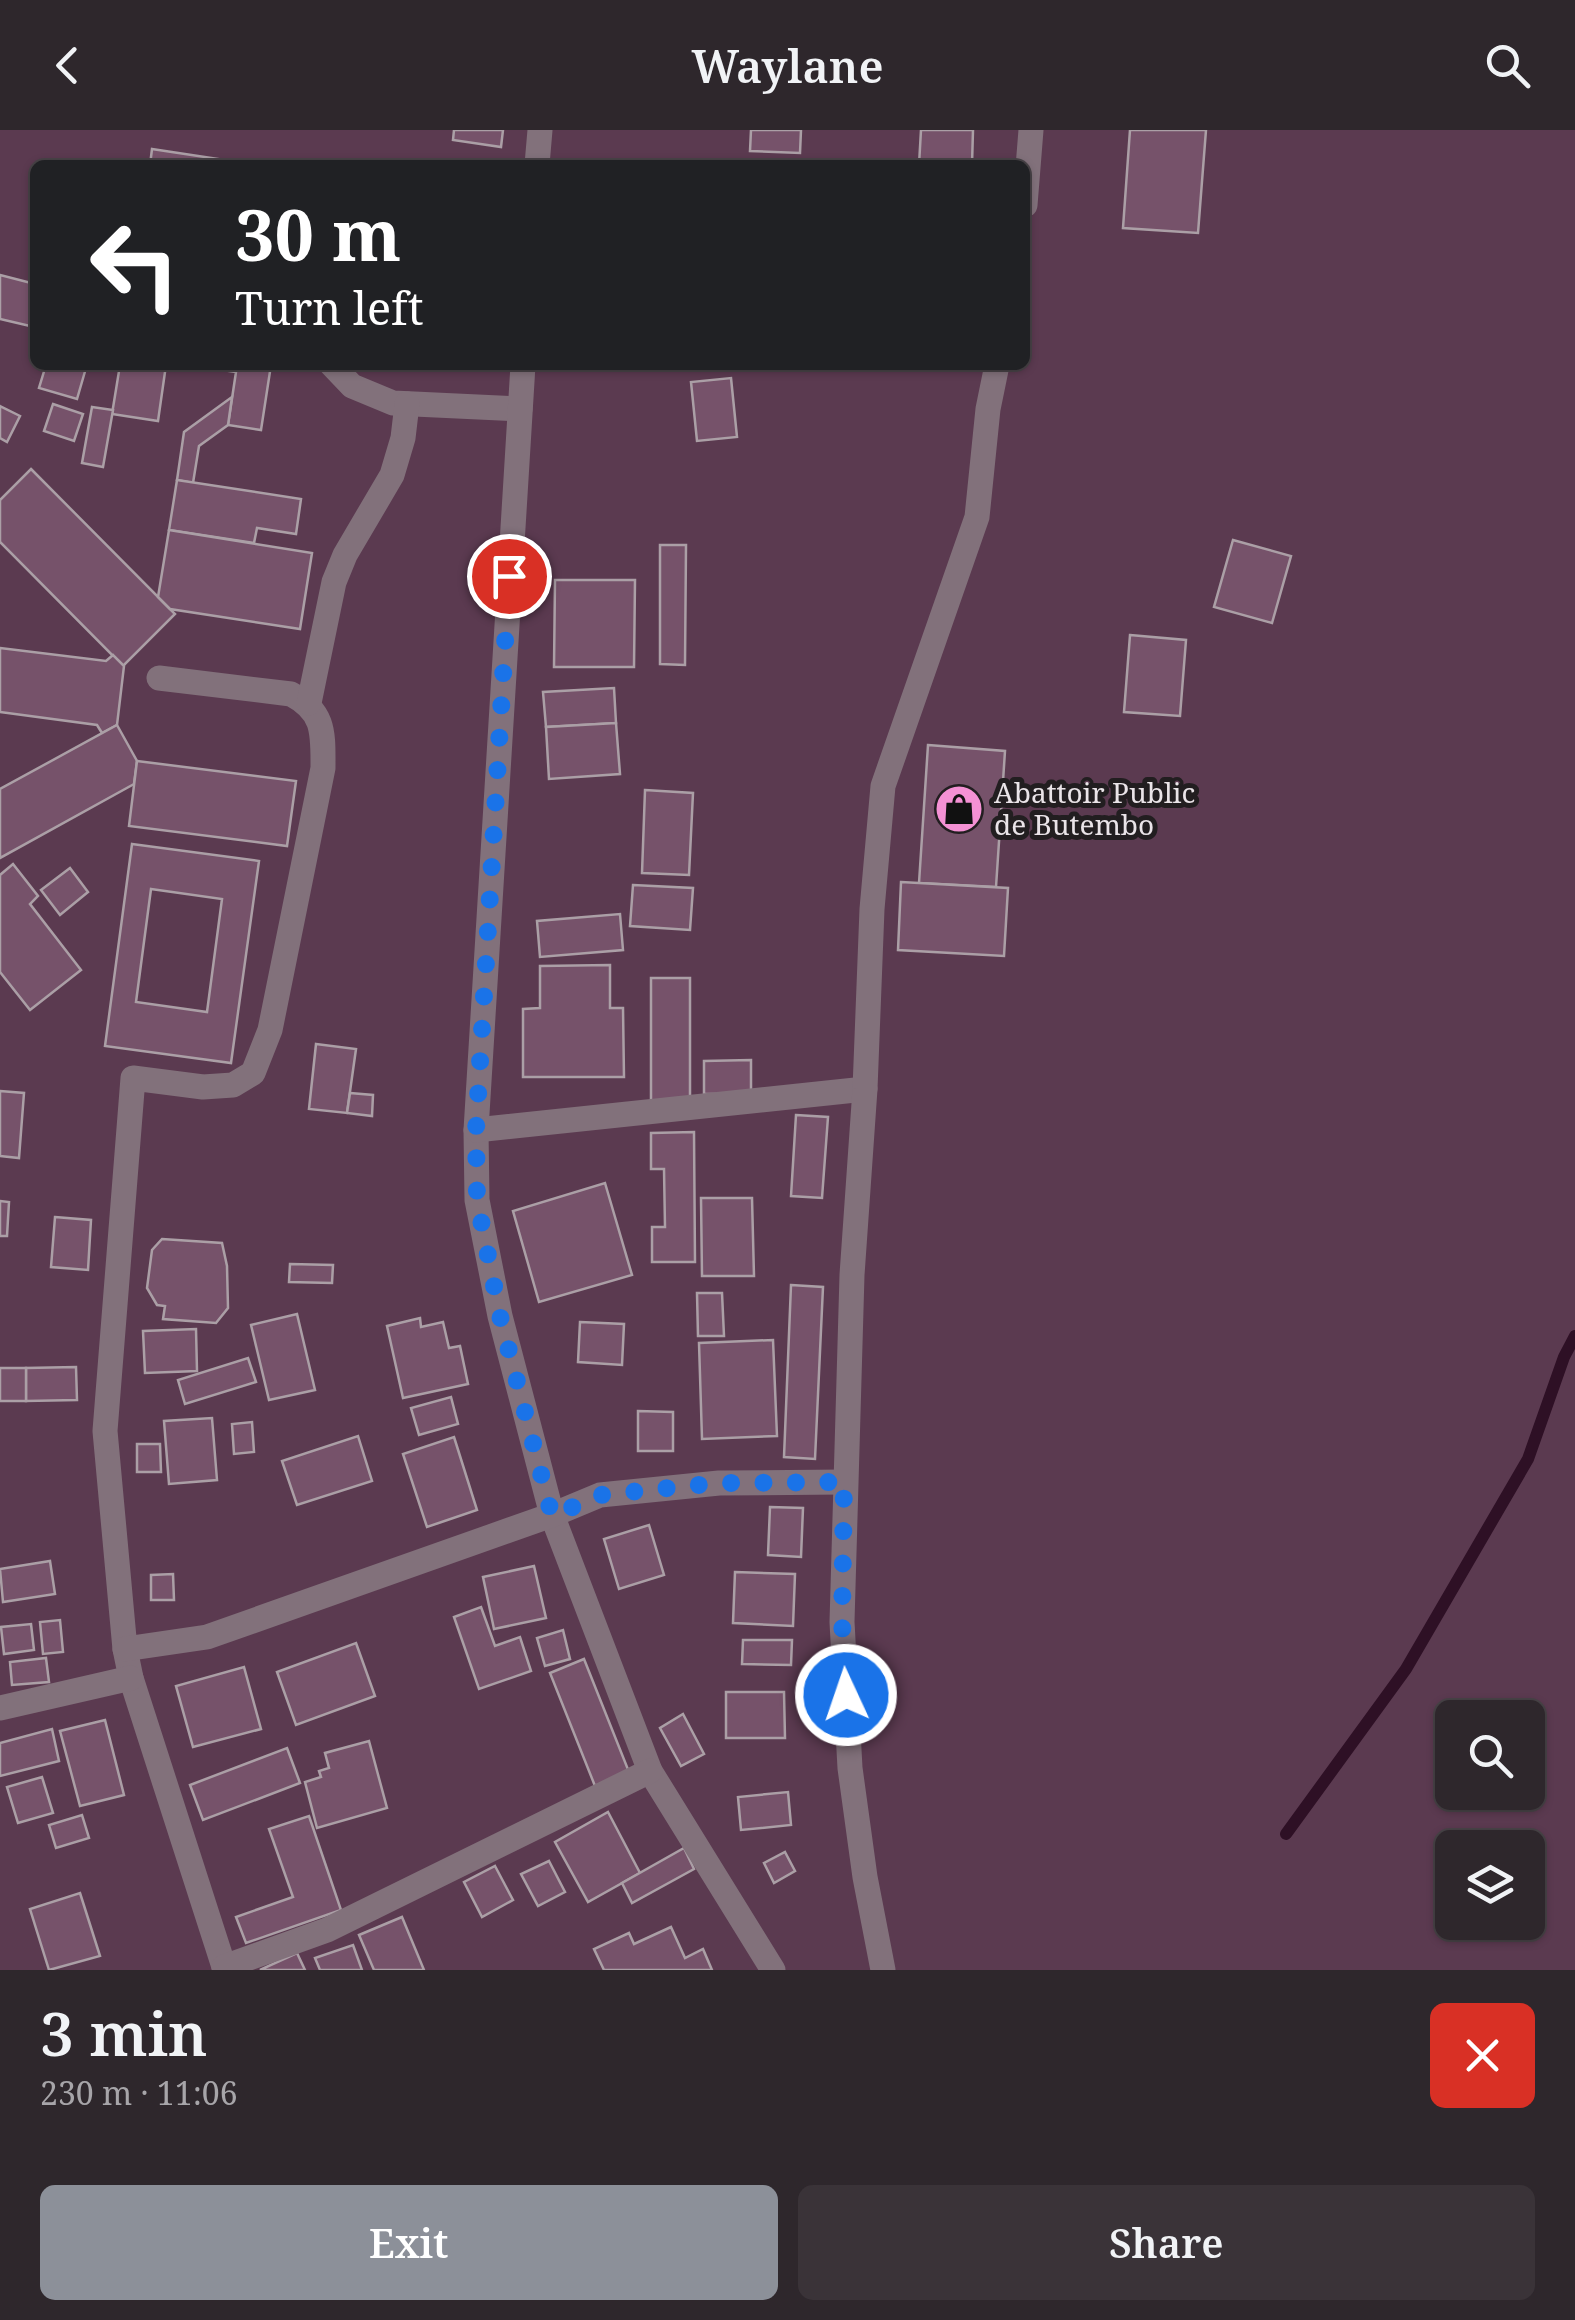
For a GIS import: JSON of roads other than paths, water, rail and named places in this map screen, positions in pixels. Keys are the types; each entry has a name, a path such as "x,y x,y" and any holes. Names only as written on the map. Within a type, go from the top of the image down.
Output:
{"street":[{"path":"538,160 540,130"},
{"path":"1029,160 1031,130"},
{"path":"337,370 352,386 394,403 520,409"},
{"path":"523,370 476,1130 477,1200 500,1316 552,1516 650,1772 773,1970"},
{"path":"883,1970 850,1768 842,1622 852,1276 872,909 884,786 977,517 996,370"},
{"path":"309,704 334,582 392,475 403,438 407,404"},
{"path":"159,678 291,694 309,704 323,738 323,768 270,1030 253,1073 234,1085 204,1087 133,1078 122,1194 104,1431 125,1649 225,1968 341,1923 650,1772"},
{"path":"476,1130 865,1089"},
{"path":"125,1649 206,1637 552,1516 600,1495 718,1483 844,1482"},
{"path":"0,1708 131,1678"}],"waterway":[{"path":"1286,1834 1406,1669 1528,1459 1575,1336"}],"place":[{"name":"Abattoir Public de Butembo","path":"959,809"}]}
